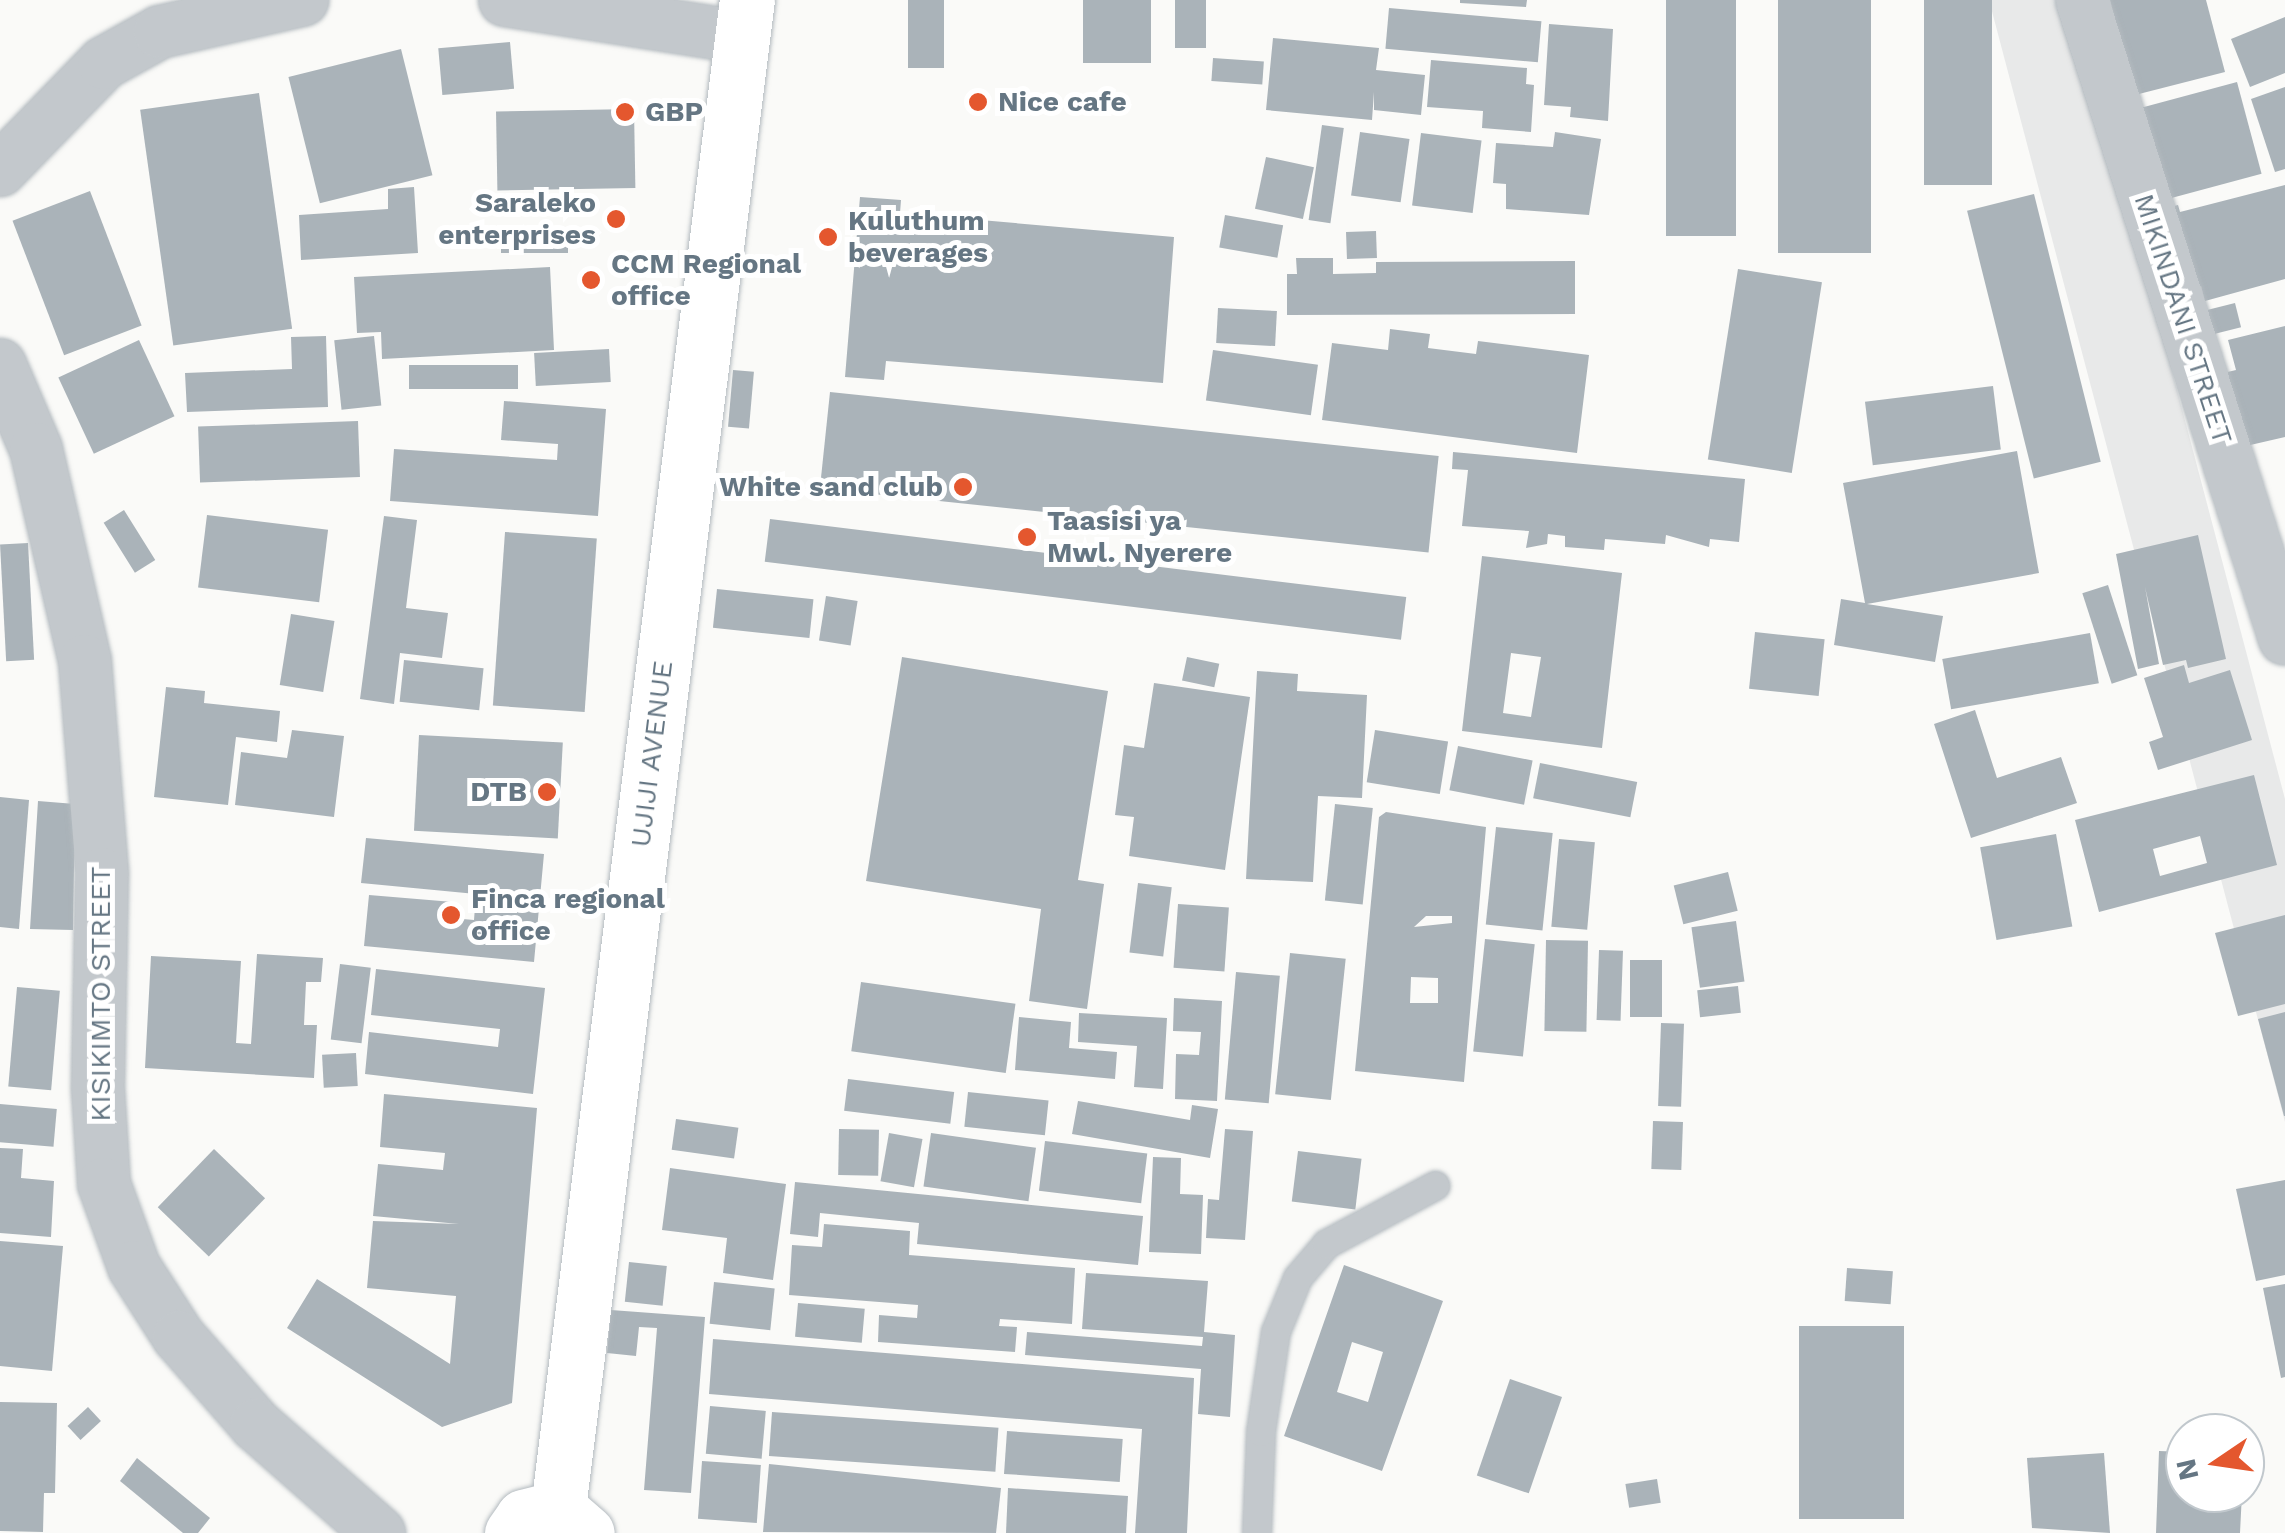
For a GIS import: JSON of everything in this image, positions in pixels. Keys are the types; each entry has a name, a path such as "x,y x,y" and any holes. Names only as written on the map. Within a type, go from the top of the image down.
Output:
{"main road":[{"name":"UJIJI AVENUE","path":"552,1525 743,19"}],"street":[{"path":"0,170 104,63 160,32 302,0"},
{"path":"506,0 743,19"},
{"name":"MIKINDANI STREET","path":"2082,0 2285,639"},
{"name":"KISIKIMTO STREET","path":"0,365 36,449 85,661 102,874 98,1089 104,1184 134,1267 178,1337 256,1425 379,1533"}],"lane":[{"path":"1257,1533 1261,1432 1276,1332 1298,1278 1327,1244 1435,1186"}],"shaded area":[{"path":"1989,0 2074,0 2285,799 2285,1122"}],"building":[{"path":"908,0 944,0 944,68 908,68"},
{"path":"1083,0 1151,0 1151,63 1083,63"},
{"path":"1175,0 1206,0 1206,48 1175,48"},
{"path":"1460,0 1527,0 1526,7"},
{"path":"1666,0 1736,0 1736,236 1666,236"},
{"path":"1778,0 1871,0 1871,253 1778,253"},
{"path":"1924,0 1992,0 1992,185 1924,185"},
{"path":"2110,0 2206,0 2225,72 2135,95"},
{"path":"1389,8 1541,21 1538,62 1385,49"},
{"path":"2285,17 2285,73 2250,87 2231,39"},
{"path":"1549,24 1613,29 1608,121 1570,117 1571,107 1544,105"},
{"path":"1273,38 1379,48 1376,70 1425,75 1421,115 1374,110 1374,92 1372,120 1266,110"},
{"path":"510,42 514,89 442,95 438,48"},
{"path":"401,49 432,175 320,203 288,77"},
{"path":"1213,58 1264,62 1262,85 1211,81"},
{"path":"1431,60 1527,68 1526,84 1534,85 1531,132 1482,128 1483,111 1427,107"},
{"path":"2237,82 2262,174 2163,200 2138,108"},
{"path":"2285,87 2285,169 2275,172 2251,99"},
{"path":"259,93 292,329 173,345 140,110"},
{"path":"634,109 635,188 497,190 496,111"},
{"path":"1322,125 1344,128 1330,223 1309,220"},
{"path":"1360,132 1410,139 1401,202 1351,195"},
{"path":"1555,132 1601,139 1589,215 1506,209 1506,184 1493,183 1496,143 1553,147"},
{"path":"1421,133 1482,140 1473,213 1412,205"},
{"path":"1266,157 1314,167 1303,219 1255,209"},
{"path":"2285,185 2285,279 2205,301 2201,286 2181,290 2159,210 2178,205 2180,212"},
{"path":"414,187 418,253 301,260 299,215 388,209 388,189"},
{"path":"90,191 142,325 64,355 13,221"},
{"path":"2034,194 2101,462 2034,478 1967,211"},
{"path":"860,197 901,200 900,213 1174,237 1163,383 886,361 884,380 845,377"},
{"path":"1225,215 1283,225 1277,258 1219,247"},
{"path":"1376,231 1377,258 1347,259 1346,232"},
{"path":"501,232 568,232 568,253 501,253"},
{"path":"1296,258 1333,258 1333,274 1376,273 1376,262 1575,261 1575,314 1287,315 1287,274 1297,274"},
{"path":"550,267 554,350 382,359 381,332 357,333 354,277"},
{"path":"1738,269 1822,282 1792,473 1708,460"},
{"path":"2235,303 2241,327 2203,337 2197,312"},
{"path":"1218,308 1277,311 1275,346 1216,343"},
{"path":"2285,326 2285,437 2233,449 2215,375 2236,370 2228,340"},
{"path":"1390,329 1430,334 1428,348 1476,354 1478,341 1589,355 1577,453 1322,420 1332,343 1388,350"},
{"path":"326,336 328,407 187,412 185,373 292,369 291,337"},
{"path":"374,336 381,406 342,410 334,340"},
{"path":"139,340 174,416 94,454 58,378"},
{"path":"609,349 611,382 536,386 534,353"},
{"path":"1213,350 1318,365 1311,415 1206,401"},
{"path":"409,365 518,365 518,389 409,389"},
{"path":"733,370 754,372 749,429 728,427"},
{"path":"1993,386 2001,450 1873,465 1865,402"},
{"path":"830,392 1439,456 1429,552 820,488"},
{"path":"504,401 606,409 598,516 390,501 394,449 557,460 558,444 501,440"},
{"path":"358,421 360,477 200,483 198,427"},
{"path":"2017,451 2039,573 1867,604 1943,616 1935,662 1834,645 1841,599 1865,603 1843,483"},
{"path":"1453,452 1745,479 1739,542 1710,539 1709,547 1666,535 1665,544 1605,539 1604,550 1565,547 1565,536 1548,534 1547,544 1526,548 1529,531 1462,526 1468,470 1452,469"},
{"path":"124,510 155,560 135,573 104,523"},
{"path":"207,515 328,530 319,602 198,587"},
{"path":"384,516 417,520 406,608 448,613 442,658 400,653 394,704 360,699"},
{"path":"770,519 1406,597 1401,640 765,562"},
{"path":"505,532 597,538 585,712 493,706"},
{"path":"2198,535 2226,659 2188,668 2186,660 2163,665 2145,587 2159,664 2138,669 2116,554"},
{"path":"28,543 34,660 6,661 0,544"},
{"path":"1482,556 1622,573 1602,748 1462,731","holes":["1511,653 1541,657 1531,717 1503,713"]},
{"path":"2108,585 2137,675 2112,684 2082,593"},
{"path":"717,589 813,599 809,638 713,628"},
{"path":"826,596 858,601 851,645 819,640"},
{"path":"291,614 334,621 323,692 280,685"},
{"path":"1755,632 1825,639 1819,696 1749,689"},
{"path":"2090,633 2099,683 1951,709 1942,659"},
{"path":"902,657 1108,691 1078,880 1104,884 1087,1009 1029,1001 1041,909 866,881"},
{"path":"1187,657 1219,664 1214,687 1182,680"},
{"path":"404,660 484,668 479,710 400,702"},
{"path":"2184,665 2189,683 2230,670 2252,740 2158,770 2149,742 2163,737 2144,678"},
{"path":"1257,671 1298,674 1297,691 1367,695 1362,798 1318,796 1313,882 1246,879"},
{"path":"1154,683 1250,697 1225,870 1129,856 1134,817 1115,815 1124,745 1144,748"},
{"path":"166,687 205,691 204,703 280,711 277,742 236,737 228,805 154,797"},
{"path":"1975,710 1997,778 2061,757 2077,803 1971,838 1934,724"},
{"path":"292,730 344,736 334,817 235,805 241,752 287,758"},
{"path":"1375,730 1448,742 1440,794 1367,782"},
{"path":"419,735 563,743 558,838 414,831"},
{"path":"1458,746 1533,761 1524,805 1449,790"},
{"path":"1540,763 1637,782 1630,817 1533,798"},
{"path":"2254,775 2277,865 2099,912 2075,820","holes":["2200,836 2207,863 2160,876 2153,849"]},
{"path":"0,797 29,800 19,929 0,927"},
{"path":"38,801 75,804 73,930 30,929"},
{"path":"1335,804 1373,808 1363,904 1325,900"},
{"path":"1386,812 1486,827 1464,1082 1355,1071 1379,817","holes":["1426,916 1452,916 1452,923 1414,927","1411,977 1438,978 1438,1003 1410,1003"]},
{"path":"1496,827 1553,833 1542,930 1486,924"},
{"path":"2056,834 2072,927 1996,940 1980,847"},
{"path":"366,838 544,854 534,962 364,946 369,895 453,902 451,918 474,920 476,894 361,883"},
{"path":"1559,839 1595,842 1587,930 1551,927"},
{"path":"1728,872 1738,911 1683,924 1674,886"},
{"path":"1138,883 1172,887 1163,957 1129,952"},
{"path":"1178,904 1229,908 1224,971 1174,968"},
{"path":"2285,915 2285,1004 2238,1016 2215,933"},
{"path":"1736,921 1744,981 1700,988 1691,927"},
{"path":"1485,939 1535,944 1523,1057 1473,1051"},
{"path":"1546,940 1588,941 1586,1032 1544,1031"},
{"path":"1599,950 1623,951 1621,1021 1597,1020"},
{"path":"1290,953 1346,959 1331,1100 1275,1094"},
{"path":"257,954 323,958 321,982 306,982 304,1025 317,1025 314,1078 145,1068 151,956 241,961 236,1043 251,1044"},
{"path":"1630,960 1662,960 1662,1017 1630,1017"},
{"path":"340,964 371,968 362,1043 331,1039"},
{"path":"376,969 545,988 533,1094 365,1074 369,1032 498,1047 500,1029 371,1015"},
{"path":"1236,972 1280,976 1269,1103 1225,1100"},
{"path":"861,982 1015,1004 1006,1073 851,1051"},
{"path":"1738,986 1741,1013 1700,1017 1697,990"},
{"path":"17,987 60,991 51,1090 8,1087"},
{"path":"1174,998 1222,1001 1217,1101 1175,1099 1176,1054 1199,1055 1201,1032 1173,1031"},
{"path":"2285,1012 2285,1116 2284,1116 2258,1019"},
{"path":"1079,1013 1167,1018 1163,1089 1134,1087 1137,1046 1078,1042"},
{"path":"1019,1017 1071,1022 1069,1048 1117,1052 1115,1079 1015,1070"},
{"path":"1661,1023 1684,1024 1681,1107 1658,1106"},
{"path":"356,1053 358,1086 324,1088 322,1055"},
{"path":"848,1079 954,1092 950,1124 844,1111"},
{"path":"968,1092 1049,1100 1045,1135 964,1127"},
{"path":"384,1094 537,1108 512,1403 442,1427 287,1328 317,1279 450,1364 456,1296 367,1288 373,1221 459,1224 373,1216 378,1164 443,1170 445,1153 380,1147"},
{"path":"1078,1101 1190,1120 1192,1105 1218,1109 1210,1158 1072,1134"},
{"path":"0,1104 57,1109 53,1147 0,1142"},
{"path":"676,1119 738,1128 734,1158 672,1150"},
{"path":"1653,1121 1683,1122 1681,1170 1651,1169"},
{"path":"839,1129 879,1130 878,1176 838,1175"},
{"path":"1225,1129 1253,1131 1245,1240 1206,1238 1208,1199 1219,1200"},
{"path":"889,1133 922,1139 914,1187 880,1181"},
{"path":"931,1133 1036,1148 1028,1201 923,1186"},
{"path":"1045,1141 1147,1154 1141,1203 1039,1191"},
{"path":"0,1148 23,1149 21,1178 54,1181 51,1237 0,1233"},
{"path":"214,1149 265,1198 209,1257 158,1207"},
{"path":"1298,1151 1362,1159 1355,1209 1292,1202"},
{"path":"1153,1157 1181,1158 1180,1194 1203,1195 1201,1254 1149,1252"},
{"path":"670,1168 786,1184 773,1280 723,1273 727,1238 662,1230"},
{"path":"2285,1180 2285,1275 2256,1281 2236,1189"},
{"path":"795,1182 1143,1216 1138,1265 917,1244 919,1223 820,1213 818,1237 790,1234"},
{"path":"824,1224 910,1231 909,1255 1075,1268 1072,1324 1000,1319 999,1326 1017,1327 1015,1352 878,1342 879,1315 917,1318 918,1305 789,1295 792,1245 822,1247"},
{"path":"0,1241 63,1246 52,1371 0,1366"},
{"path":"629,1262 667,1266 663,1306 625,1302"},
{"path":"1344,1265 1443,1301 1382,1471 1284,1436","holes":["1352,1342 1383,1352 1368,1402 1337,1392"]},
{"path":"1847,1268 1893,1271 1891,1304 1845,1301"},
{"path":"1086,1273 1208,1281 1204,1332 1235,1335 1230,1417 1198,1414 1201,1369 1025,1355 1027,1332 1202,1346 1203,1337 1082,1329"},
{"path":"714,1282 775,1288 770,1330 710,1324"},
{"path":"2285,1284 2285,1377 2281,1378 2263,1288"},
{"path":"798,1303 865,1309 862,1343 795,1337"},
{"path":"611,1310 705,1317 691,1493 644,1490 657,1328 639,1327 636,1356 607,1353"},
{"path":"1799,1326 1904,1326 1904,1519 1799,1519"},
{"path":"713,1339 1194,1378 1187,1533 1135,1533 1142,1429 709,1394"},
{"path":"1510,1379 1562,1397 1529,1493 1477,1475"},
{"path":"0,1402 57,1403 55,1493 44,1493 43,1532 0,1531"},
{"path":"710,1406 766,1411 762,1459 706,1454"},
{"path":"88,1407 101,1421 80,1440 68,1426"},
{"path":"772,1412 998,1428 995,1472 769,1456"},
{"path":"1007,1431 1123,1439 1120,1482 1004,1474"},
{"path":"2159,1451 2165,1451 2165,1513 2241,1513 2240,1533 2156,1533"},
{"path":"2104,1453 2110,1533 2032,1528 2027,1458"},
{"path":"137,1458 210,1518 198,1533 183,1533 120,1481"},
{"path":"702,1461 761,1465 757,1523 698,1519"},
{"path":"769,1464 1001,1488 996,1533 763,1532"},
{"path":"1657,1479 1661,1503 1629,1508 1625,1484"},
{"path":"1008,1488 1128,1496 1126,1533 1006,1533"}],"place":[{"name":"Nice cafe","path":"978,102"},
{"name":"GBP","path":"625,112"},
{"name":"Saraleko enterprises","path":"616,219"},
{"name":"Kuluthum beverages","path":"828,237"},
{"name":"CCM Regional office","path":"591,280"},
{"name":"White sand club","path":"963,487"},
{"name":"Taasisi ya Mwl. Nyerere","path":"1027,537"},
{"name":"DTB","path":"547,792"},
{"name":"Finca regional office","path":"451,915"}]}
